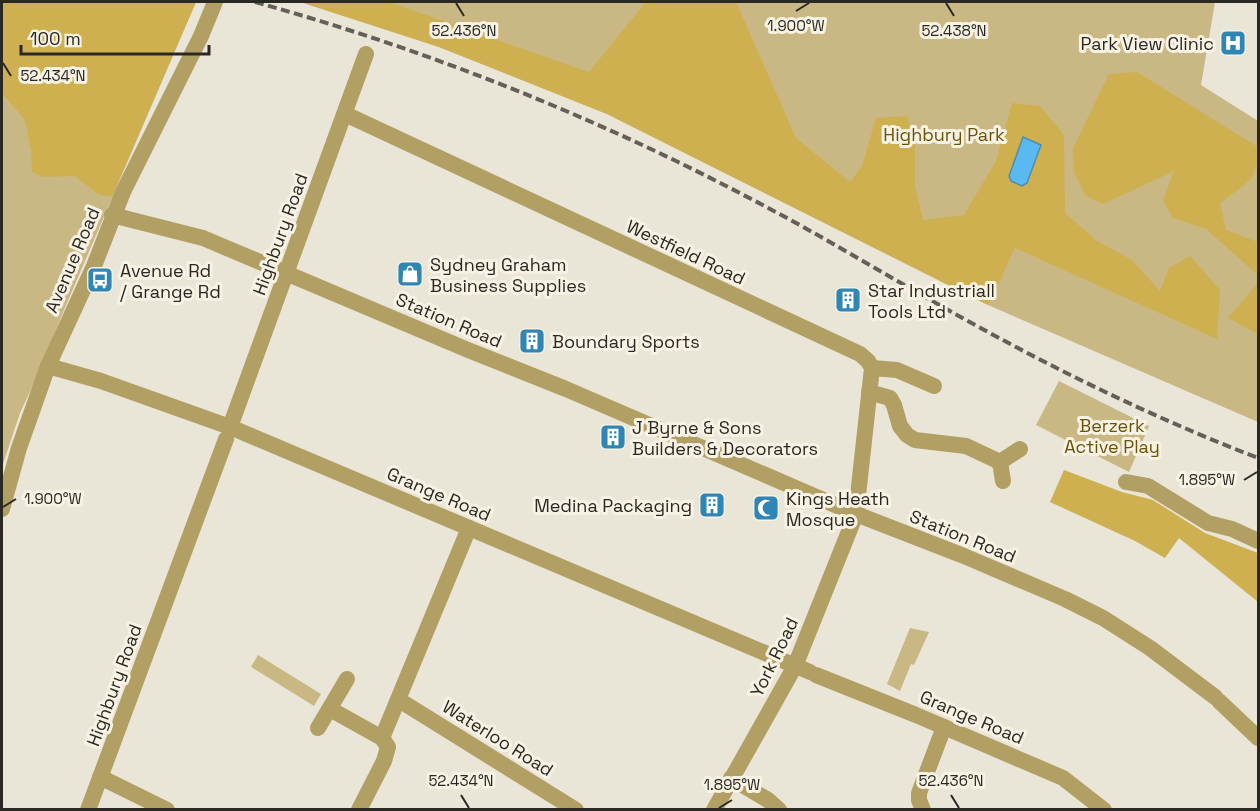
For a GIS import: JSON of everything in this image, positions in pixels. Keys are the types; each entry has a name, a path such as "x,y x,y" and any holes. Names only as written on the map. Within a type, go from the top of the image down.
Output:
{"street":[{"name":"Avenue Road","path":"2,509 48,366 94,267 112,215 216,2"},
{"name":"Highbury Road","path":"88,810 366,54"},
{"name":"Westfield Road","path":"345,114 860,354 868,360 872,368"},
{"name":"Station Road","path":"112,215 203,238 566,389 856,514 1065,599 1103,618 1160,655 1217,699 1258,738"},
{"name":"Grange Road","path":"48,366 102,381 469,528 944,727 1063,778 1104,810"},
{"path":"856,514 872,368 897,370 934,386"},
{"path":"869,392 890,398 900,426 907,435 915,440 966,446 1000,462"},
{"path":"1000,462 1020,449"},
{"path":"1000,462 1003,481"},
{"path":"1126,482 1148,486 1208,523 1232,529 1258,541"},
{"name":"York Road","path":"714,810 731,778 807,671 856,514"},
{"path":"382,738 469,528"},
{"path":"318,728 346,679"},
{"name":"Waterloo Road","path":"399,699 576,810"},
{"path":"330,709 382,738 388,747 384,761 359,810"},
{"path":"923,810 919,793 944,727"},
{"path":"100,777 167,810"},
{"path":"731,778 768,800 779,810"}],"green space":[{"path":"2,2 196,2 20,413 2,467"},
{"name":"Highbury Park","path":"301,2 1215,2 1201,85 1258,121 1258,422 988,305 607,114 439,47"},
{"name":"Berzerk Active Play","path":"1059,381 1149,426 1129,472 1036,425"},
{"path":"910,628 929,632 914,665 911,664 900,691 887,684"},
{"path":"258,655 321,694 314,706 251,667"}],"shaded area":[{"path":"2,2 196,2 112,196 99,195 75,176 43,177 32,172 31,151 25,120 2,93"},
{"path":"300,2 389,2 589,72 645,2 736,2 796,138 850,182 862,166 876,118 907,116 915,146 915,187 923,220 964,215 996,161 1012,103 1040,106 1064,135 1065,213 1097,241 1132,260 1160,291 1169,268 1190,256 1220,290 1217,339 1015,248 988,305 607,114 439,47"},
{"path":"1137,72 1258,147 1256,168 1249,181 1220,203 1226,230 1258,242 1258,275 1206,229 1173,218 1163,200 1174,171 1103,204 1086,196 1074,173 1073,148 1109,74"},
{"path":"1258,283 1258,334 1228,318"},
{"path":"1064,470 1122,492 1153,500 1205,533 1258,553 1258,602 1179,538 1165,558 1135,541 1050,502"}],"water":[{"path":"1023,137 1041,145 1027,183 1022,186 1011,181 1009,176"}],"railway":[{"path":"255,2 320,21 447,64 634,141 783,216 1046,363 1151,413 1258,458"}],"place":[{"name":"Park View Clinic","path":"1233,43"},
{"name":"Sydney Graham Business Supplies","path":"410,274"},
{"name":"Avenue Rd / Grange Rd","path":"100,280"},
{"name":"Star Industriall Tools Ltd","path":"848,300"},
{"name":"Boundary Sports","path":"532,341"},
{"name":"J Byrne & Sons Builders & Decorators","path":"613,437"},
{"name":"Medina Packaging","path":"712,505"},
{"name":"Kings Heath Mosque","path":"766,508"}]}
